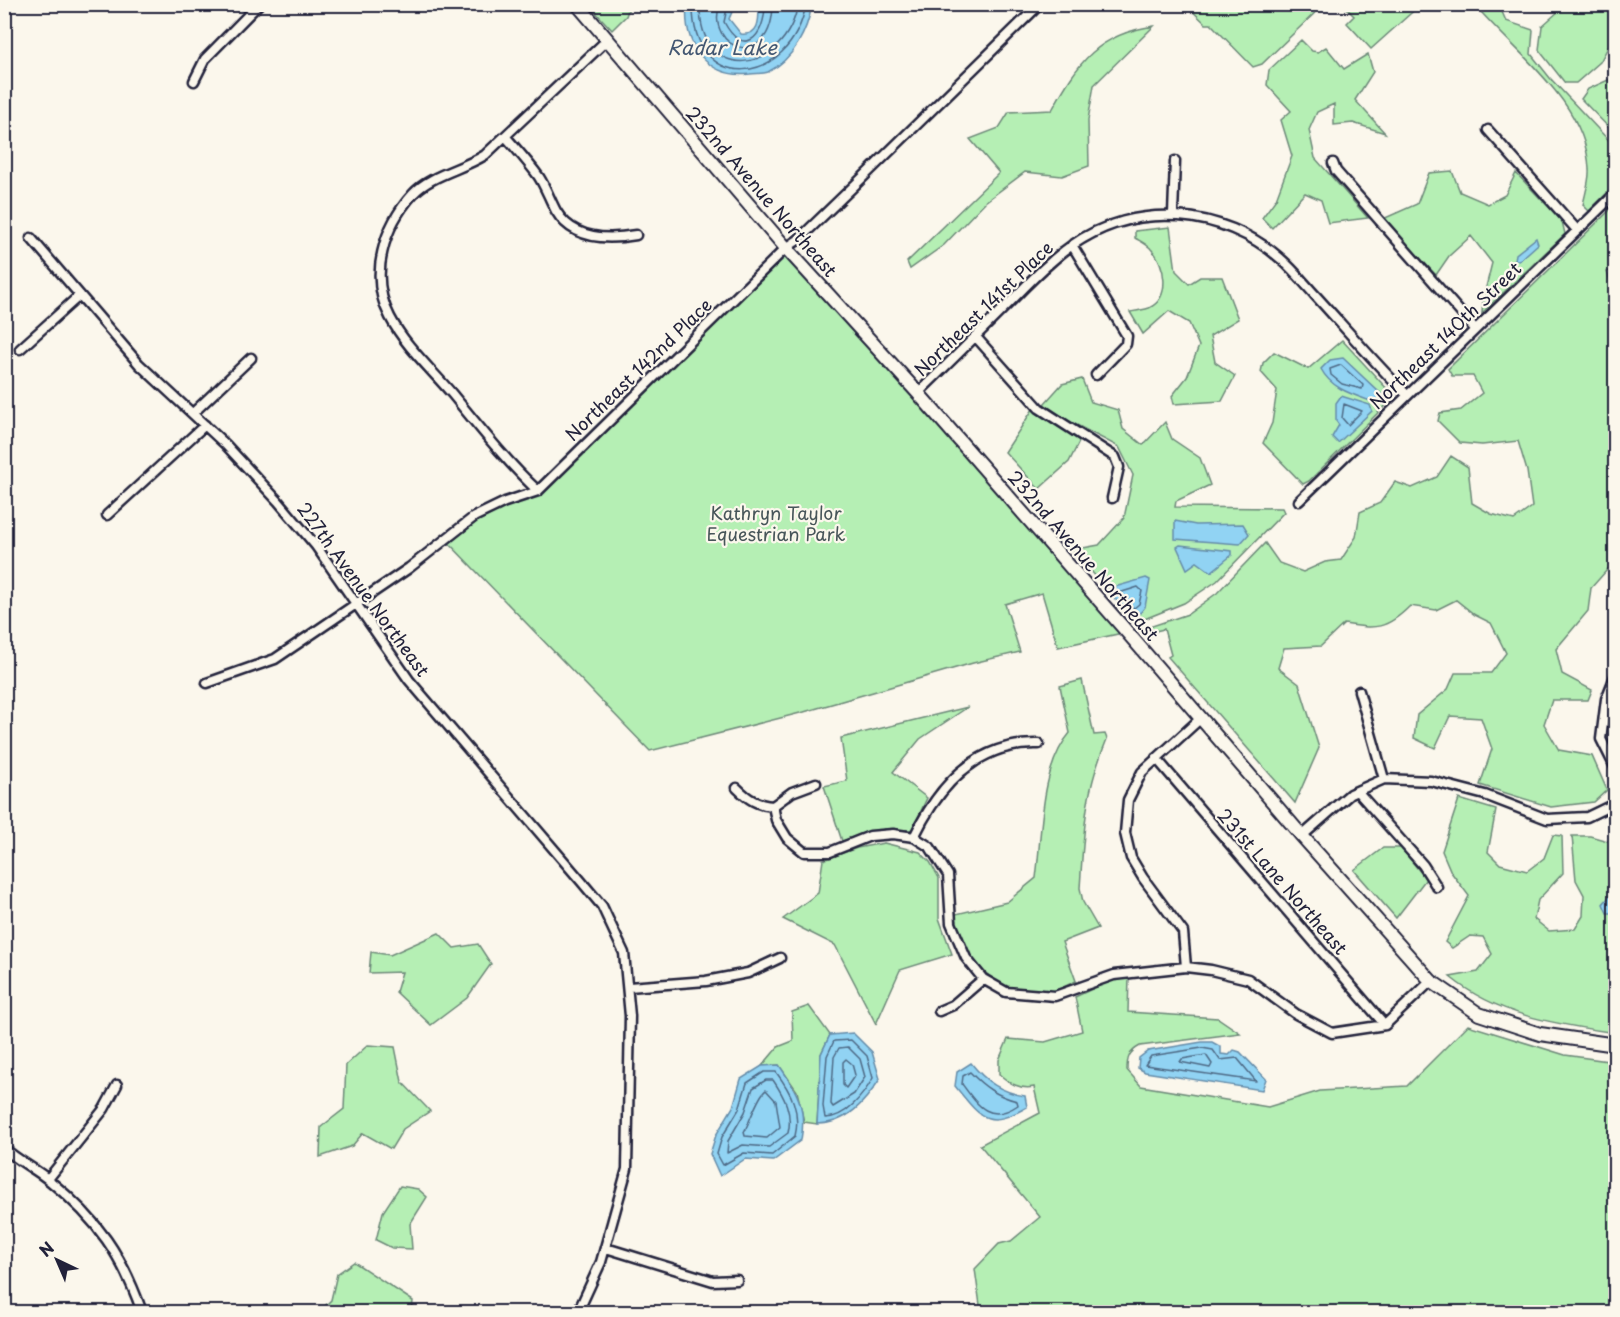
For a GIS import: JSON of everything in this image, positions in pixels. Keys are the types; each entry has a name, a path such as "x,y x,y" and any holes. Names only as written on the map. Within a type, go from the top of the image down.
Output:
{"street":[{"path":"194,81 205,59 259,4"},
{"name":"232nd Avenue Northeast","path":"577,4 786,248 918,393 1302,837 1431,981 1479,1014 1540,1034 1616,1045"},
{"name":"Northeast 142nd Place","path":"207,683 275,659 358,604 474,517 505,502 538,491 1040,4"},
{"path":"538,491 518,472 404,337 389,316 382,292 380,268 384,242 397,213 415,191 436,179 468,167 506,137 607,40"},
{"path":"1488,130 1577,230"},
{"path":"506,137 540,178 557,213 572,227 593,237 612,240 636,235"},
{"path":"1173,214 1175,161"},
{"path":"1333,163 1336,171 1374,217 1475,329"},
{"name":"Northeast 140th Street","path":"1299,501 1616,193"},
{"name":"Northeast 141st Place","path":"918,393 1051,262 1072,245 1094,232 1134,219 1173,214 1224,224 1259,241 1282,260 1373,362 1407,395"},
{"name":"227th Avenue Northeast","path":"31,238 140,364 193,413 285,508 358,604 409,680 602,906 624,953 629,987 627,1169 606,1248 597,1274 578,1312"},
{"path":"1072,245 1126,336 1126,344 1096,375"},
{"path":"20,349 80,295"},
{"path":"975,336 1039,408 1115,457 1119,467 1112,498"},
{"path":"193,413 252,358"},
{"path":"107,515 205,425"},
{"path":"1616,674 1606,699 1601,739 1616,769"},
{"path":"1359,691 1384,779"},
{"path":"1186,967 1183,932 1131,858 1125,833 1128,800 1142,772 1201,718"},
{"path":"914,837 929,806 953,776 988,752 1019,743 1039,744"},
{"name":"231st Lane Northeast","path":"1156,758 1385,1025"},
{"path":"1302,837 1357,790 1384,779 1431,781 1485,795 1547,819 1587,818 1616,803"},
{"path":"737,788 747,798 760,805 773,806 792,792 816,783"},
{"path":"1357,790 1423,866 1437,887"},
{"path":"773,806 776,820 787,838 804,852 830,852 870,836 893,834 914,837 930,847 948,875 951,923 966,958 982,979 1006,992 1055,996 1114,975 1186,967 1248,979 1296,1014 1332,1033 1385,1025 1431,981"},
{"path":"629,987 706,981 748,973 780,958"},
{"path":"939,1011 953,1005 982,979"},
{"path":"48,1179 104,1109 117,1085"},
{"path":"4,1148 48,1179 97,1224 115,1249 129,1276 142,1312"},
{"path":"606,1248 713,1281 737,1280"}],"green space":[{"path":"1405,4 1409,8 1407,5 1420,5 1371,49 1347,23 1354,16 1343,5"},
{"path":"589,5 630,5 626,16 612,30"},
{"path":"1186,5 1323,5 1262,64 1253,67 1211,24 1206,24"},
{"path":"1475,5 1499,5 1506,21 1533,30 1531,54 1550,78 1615,147 1615,185 1589,211 1583,205 1589,169 1585,144 1576,121 1546,80"},
{"path":"1559,5 1615,5 1615,39 1613,38 1600,62 1576,83 1565,83 1539,50 1542,26 1559,11"},
{"path":"1154,26 1094,85 1088,120 1089,166 1062,176 1025,172 985,202 944,245 910,269 907,262 999,173 970,139 999,128 1009,112 1052,110 1081,64 1104,43 1135,30"},
{"path":"1301,40 1312,51 1318,52 1326,47 1344,69 1368,54 1373,72 1355,100 1385,133 1353,123 1334,125 1334,104 1317,112 1309,130 1315,158 1368,218 1328,223 1321,200 1305,193 1272,228 1262,218 1276,199 1292,156 1281,120 1291,111 1267,85 1269,70"},
{"path":"1615,77 1615,134 1581,99 1588,89"},
{"path":"1452,171 1460,192 1488,204 1505,195 1516,173 1562,221 1565,234 1482,313 1492,263 1471,236 1449,256 1436,275 1383,219 1417,204 1429,173"},
{"path":"1615,205 1615,269 1607,272 1615,295 1609,311 1616,315 1615,561 1591,588 1588,611 1556,649 1562,674 1592,690 1588,700 1552,700 1544,724 1559,750 1592,756 1607,790 1594,802 1551,807 1480,785 1492,749 1481,718 1450,716 1435,748 1414,738 1417,715 1448,689 1455,673 1491,673 1506,653 1491,623 1475,615 1456,600 1436,610 1410,606 1394,620 1380,626 1364,627 1344,624 1321,646 1284,648 1278,668 1299,684 1319,748 1295,803 1168,657 1171,655 1164,629 1147,633 1143,629 1188,614 1217,593 1265,543 1279,563 1303,572 1325,562 1341,560 1356,537 1360,512 1380,503 1395,482 1412,488 1437,477 1451,456 1468,467 1472,503 1491,514 1514,520 1532,507 1527,471 1518,441 1482,445 1460,443 1438,421 1440,413 1461,410 1482,393 1473,376 1452,376 1448,369"},
{"path":"1170,227 1176,271 1189,284 1200,277 1222,277 1238,319 1210,336 1215,362 1235,376 1222,401 1174,404 1172,396 1187,377 1199,346 1189,323 1169,311 1143,334 1130,312 1149,308 1156,303 1161,297 1164,280 1156,255 1148,246 1135,238 1135,231"},
{"name":"Kathryn Taylor Equestrian Park","path":"786,248 1127,632 1058,647 1042,593 1005,604 1020,652 973,663 804,712 650,751 445,539 474,517 538,491"},
{"path":"1342,340 1390,392 1391,400 1309,481 1303,484 1263,443 1272,423 1277,390 1261,372 1263,363 1274,352 1308,369"},
{"path":"1082,379 1091,402 1118,410 1123,429 1143,445 1165,422 1172,439 1200,458 1210,485 1176,501 1175,507 1282,508 1284,512 1217,581 1184,603 1137,622 1072,550 1099,545 1124,518 1133,475 1119,447 1069,421 1044,404 1062,384"},
{"path":"1033,409 1080,440 1069,462 1039,489 1005,452"},
{"path":"1082,680 1094,735 1105,734 1107,739 1089,795 1080,888 1083,902 1098,928 1062,942 1076,981 1045,993 1028,993 997,982 984,972 965,946 956,914 1007,902 1036,878 1041,822 1048,782 1060,747 1070,733 1060,686"},
{"path":"968,707 920,739 893,772 927,798 912,830 884,829 842,841 824,786 847,781 841,738"},
{"path":"1459,799 1496,810 1488,852 1500,864 1527,871 1544,858 1553,835 1562,836 1563,873 1538,900 1534,919 1549,931 1575,929 1583,916 1584,895 1576,880 1572,836 1590,836 1615,843 1615,1033 1528,1016 1488,1001 1450,977 1478,972 1492,954 1483,937 1470,936 1452,948 1445,942 1469,896 1451,872 1442,851"},
{"path":"884,843 920,852 930,862 939,878 939,918 952,954 900,970 876,1024 835,945 783,919 818,893 823,860 857,848"},
{"path":"1383,848 1401,848 1426,879 1396,918 1354,870"},
{"path":"439,933 454,948 478,944 491,964 467,998 431,1025 396,992 402,972 369,973 371,952 390,955"},
{"path":"1129,978 1128,1012 1218,1018 1240,1033 1140,1046 1129,1056 1127,1070 1141,1086 1268,1107 1320,1091 1407,1086 1468,1025 1565,1055 1615,1062 1615,1312 981,1312 975,1269 999,1244 1011,1241 1040,1217 980,1145 1040,1113 1034,1087 1024,1088 1015,1085 999,1074 999,1060 1008,1039 1045,1042 1082,1031 1075,997 1109,981"},
{"path":"809,1006 830,1035 821,1054 817,1124 804,1122 797,1091 779,1065 762,1066 778,1047 793,1041 792,1012"},
{"path":"368,1045 395,1047 402,1082 430,1111 403,1129 391,1149 363,1133 352,1146 320,1157 321,1127 344,1109 346,1065"},
{"path":"400,1186 418,1189 427,1197 410,1224 412,1249 392,1248 376,1240 383,1212"},
{"path":"354,1262 413,1301 412,1312 319,1312 331,1300 337,1274"}],"water":[{"name":"Radar Lake","path":"687,5 735,5 729,19 741,34 747,34 757,26 759,5 812,5 803,34 785,60 766,73 735,74 711,65 694,46 689,33"},
{"path":"1536,238 1538,244 1519,261 1515,260 1516,254"},
{"path":"1343,358 1381,394 1376,403 1338,387 1321,369 1330,360"},
{"path":"1341,396 1370,405 1372,411 1338,443 1332,437 1339,425 1336,421 1336,403"},
{"path":"1175,521 1196,525 1243,524 1249,534 1240,544 1175,539"},
{"path":"1180,545 1232,551 1232,555 1211,572 1197,562 1187,569 1177,547"},
{"path":"1146,578 1150,580 1145,607 1140,613 1130,613 1114,598 1111,588"},
{"path":"1615,890 1615,913 1607,913 1603,904"},
{"path":"853,1033 872,1052 880,1079 868,1096 846,1116 828,1123 817,1124 821,1054 830,1035"},
{"path":"1212,1042 1221,1047 1221,1054 1229,1055 1234,1050 1240,1052 1266,1079 1262,1090 1145,1072 1138,1068 1139,1058 1148,1051"},
{"path":"971,1063 982,1076 995,1085 1025,1096 1027,1107 1003,1118 993,1119 979,1113 955,1086 957,1072"},
{"path":"779,1065 799,1100 803,1118 801,1140 773,1161 745,1159 720,1176 710,1154 716,1135 733,1107 741,1079 762,1066"}]}
